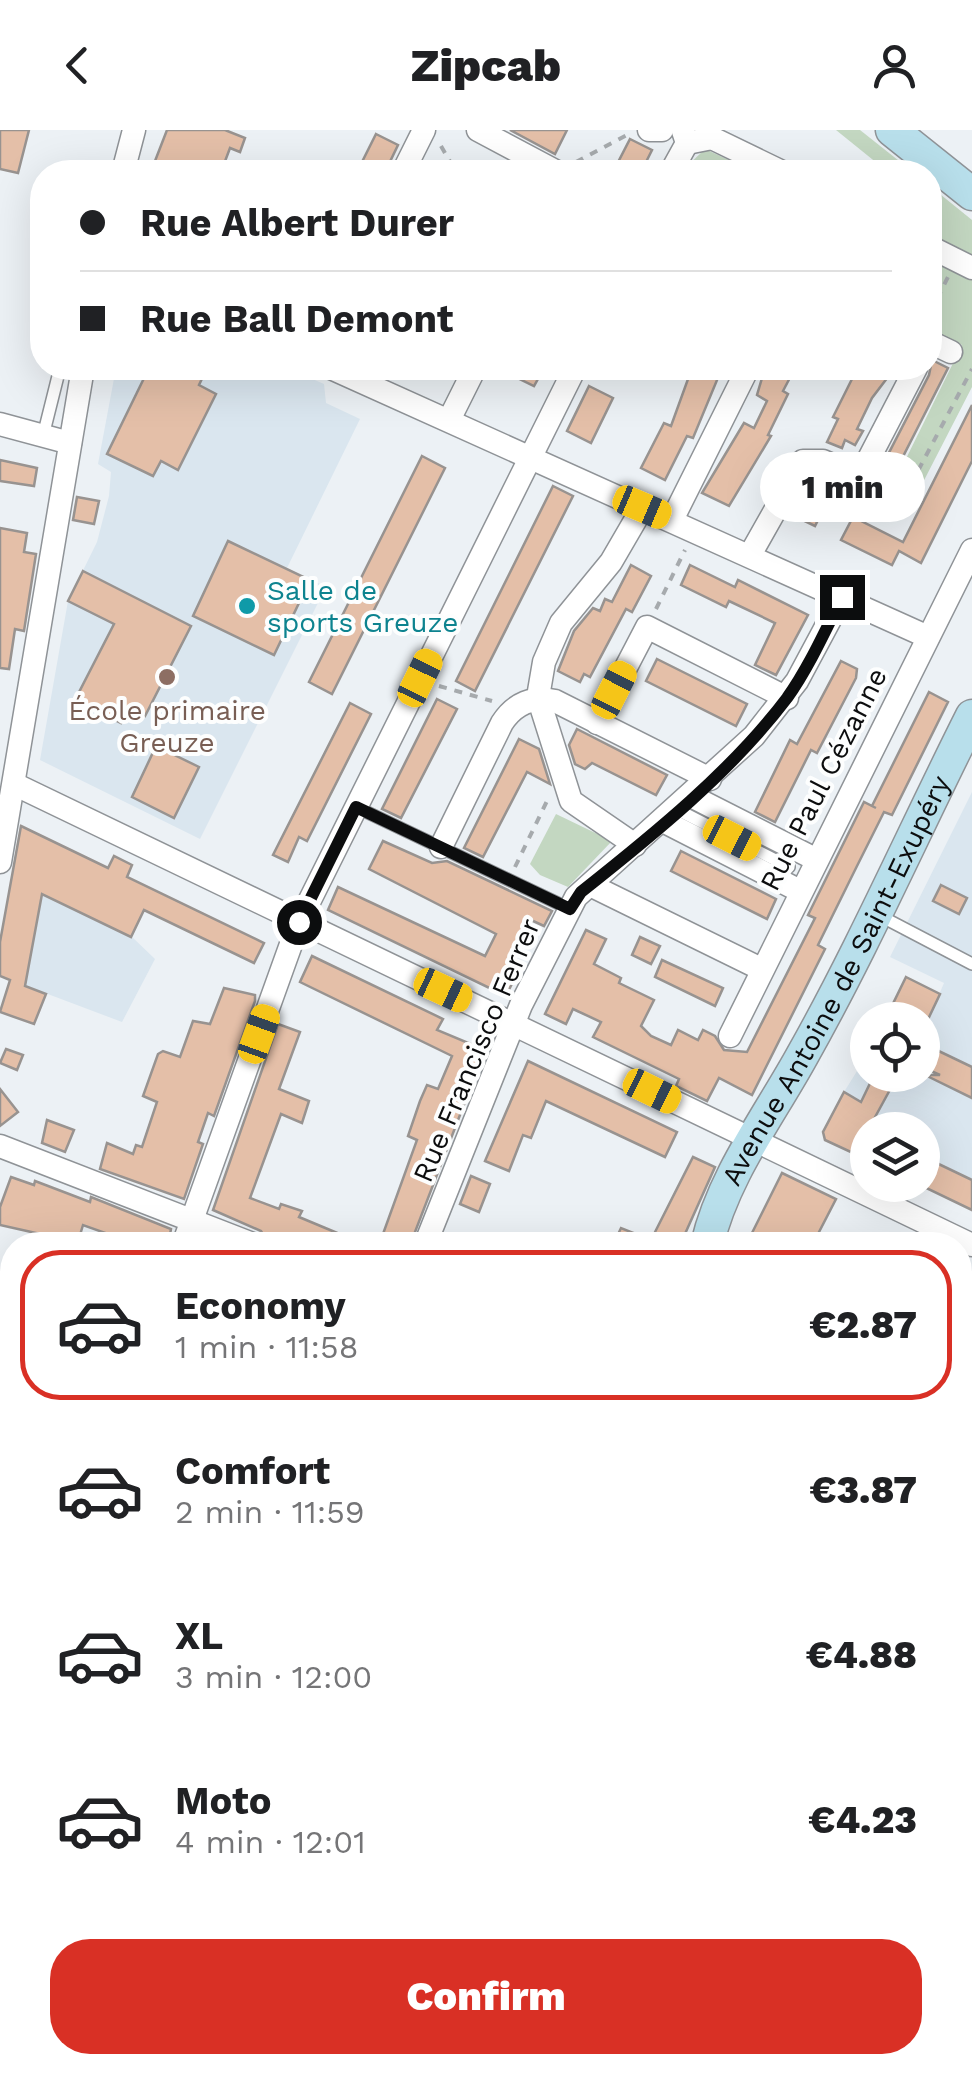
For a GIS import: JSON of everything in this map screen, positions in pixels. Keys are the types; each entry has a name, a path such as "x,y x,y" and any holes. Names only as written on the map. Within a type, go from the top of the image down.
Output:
{"main road":[{"path":"892,130 930,160"},
{"path":"921,130 972,170"},
{"path":"942,170 972,194"},
{"name":"Avenue Antoine de Saint-Exupéry","path":"731,1232 763,1144 807,1048 972,716"},
{"name":"Avenue Antoine de Saint-Exupéry","path":"710,1232 714,1217 763,1144 888,920 972,754"}],"street":[{"path":"126,160 134,130"},
{"path":"478,130 534,160"},
{"path":"649,130 662,130"},
{"path":"412,160 432,137"},
{"path":"685,137 712,138 757,160"},
{"path":"0,862 82,380"},
{"path":"370,380 449,420 928,637"},
{"path":"449,420 468,380"},
{"path":"188,1232 299,922 568,380"},
{"path":"672,520 742,380"},
{"path":"750,555 803,462 816,459 859,473 909,380"},
{"path":"0,424 70,443"},
{"path":"441,848 502,723 530,701 561,623 612,562 642,507"},
{"name":"Rue Paul Cézanne","path":"730,1036 972,550"},
{"name":"Rue Francisco Ferrer","path":"430,1232 515,1024 570,909 590,885 710,779 786,698 842,597"},
{"path":"597,722 646,626 786,698"},
{"path":"530,701 597,722 710,779"},
{"path":"530,701 576,807 635,844"},
{"path":"14,784 943,1232"},
{"path":"676,809 816,860"},
{"path":"676,809 800,891"},
{"path":"590,885 761,969"},
{"path":"0,1146 222,1232"}],"lane":[{"path":"44,436 57,380"},
{"path":"356,807 570,909"},
{"path":"676,809 789,867"},
{"path":"888,920 972,964"}],"path":[{"path":"581,160 627,138 632,130"},
{"path":"432,137 448,160"},
{"path":"942,296 964,264"},
{"path":"859,473 903,499 972,369"},
{"path":"646,626 695,530"},
{"path":"420,678 466,696 530,701"},
{"path":"508,880 560,774"}],"shaded area":[{"name":"École primaire Greuze","path":"114,380 315,380 324,384 326,403 360,419 287,568 326,587 200,839 40,760 68,601 97,542 109,496 111,472 98,464"},
{"path":"972,792 972,1210 940,1195 940,1112 850,1112 850,1152 825,1140 850,1082 850,1092 940,1092 940,1002 936,1002 944,983 890,957"},
{"path":"20,825 154,890 132,937 155,959 122,1022 0,976 0,942"}],"green space":[{"path":"836,130 860,130 898,160 873,160"},
{"path":"705,149 729,160 694,160"},
{"path":"942,196 972,220 972,259 942,244"},
{"path":"942,265 972,280 972,387 918,492 896,479 962,345 942,334"},
{"path":"556,814 612,841 568,887 540,875 530,864"}],"building":[{"path":"0,130 29,130 18,173 0,169"},
{"path":"167,130 225,130 245,138 240,152 230,148 226,160 155,160"},
{"path":"510,130 567,130 555,154"},
{"path":"376,134 398,145 391,160 363,160"},
{"path":"630,139 652,150 647,160 619,160"},
{"path":"143,380 201,380 199,385 216,394 178,470 161,461 153,476 107,454"},
{"path":"688,380 717,380 693,438 687,436 665,480 641,468 664,423 671,426"},
{"path":"761,380 789,380 783,391 788,394 768,435 771,436 729,506 702,493 744,423 754,428 767,401 757,395"},
{"path":"852,380 886,380 857,429 863,431 855,445 845,440 842,448 827,442 838,419 833,417"},
{"path":"926,380 942,380 890,482 877,476"},
{"path":"589,386 613,398 591,443 567,431"},
{"path":"972,405 972,461 921,563 899,551 892,565 841,540 853,517 903,542"},
{"path":"422,456 445,468 332,694 309,682"},
{"path":"0,460 37,468 34,486 0,481"},
{"path":"553,486 573,496 475,691 456,681"},
{"path":"803,492 826,504 815,526 790,514"},
{"path":"77,497 99,501 94,524 73,520"},
{"path":"0,528 27,533 24,552 36,554 24,631 15,629 9,669 0,668"},
{"name":"Salle de sports Greuze","path":"228,541 310,580 274,655 193,616"},
{"path":"631,565 651,576 632,612 626,609 590,677 584,674 580,682 558,671 574,631 593,608 600,611 605,599 612,602"},
{"path":"690,565 735,587 738,580 808,615 776,675 755,665 775,623 729,601 726,607 681,585"},
{"path":"83,571 191,626 145,716 129,708 121,723 75,700 114,624 68,601"},
{"path":"657,659 747,704 736,726 646,681"},
{"path":"841,661 857,669 856,678 817,753 811,750 775,822 755,812 790,740 797,744"},
{"path":"929,692 948,702 892,815 884,812 856,868 818,945 825,949 752,1095 719,1078 707,1101 676,1086 679,1079 593,1037 601,1022 573,1009 566,1024 545,1014 586,930 606,939 594,964 621,978 619,983 654,1000 641,1026 651,1036 671,1045 678,1030 698,1040 703,1030 715,1036 724,1050 747,1052 815,918 808,915 864,802 872,806"},
{"path":"437,699 457,709 401,818 382,809"},
{"path":"350,703 371,714 307,841 299,837 288,862 273,855"},
{"path":"577,729 667,775 656,795 592,763 585,769 575,764 569,745"},
{"path":"519,739 539,749 550,784 527,772 483,857 464,848"},
{"path":"156,746 199,767 174,818 132,797"},
{"path":"21,826 108,868 114,856 132,865 127,877 264,943 254,963 144,910 131,937 42,894 25,986 46,994 34,1024 0,1012 10,980 0,976 0,942"},
{"path":"383,841 432,863 447,861 552,911 544,926 531,920 509,969 517,973 506,996 328,910 338,887 485,956 496,934 369,869"},
{"path":"681,851 776,899 767,919 671,871"},
{"path":"941,885 967,898 959,914 933,901"},
{"path":"640,937 660,946 651,964 632,955"},
{"path":"312,956 443,1019 437,1030 485,1050 415,1232 384,1232 417,1140 408,1136 420,1101 427,1085 438,1089 452,1056 300,982"},
{"path":"662,960 723,988 715,1006 655,977"},
{"path":"906,977 940,994 936,1002 894,1002"},
{"path":"224,988 255,995 255,1001 214,1116 208,1113 198,1142 203,1144 184,1199 100,1169 107,1143 133,1154 136,1145 142,1147 157,1102 143,1096 158,1054 163,1051 180,1057 193,1021 210,1024"},
{"path":"278,1024 300,1032 279,1089 309,1101 302,1123 281,1114 250,1198 279,1209 281,1204 302,1211 299,1217 335,1232 262,1232 213,1210"},
{"path":"6,1049 23,1055 17,1070 0,1063"},
{"path":"940,1052 972,1067 972,1098 940,1082"},
{"path":"528,1061 677,1132 665,1157 546,1101 531,1138 523,1135 509,1171 485,1161"},
{"path":"0,1089 18,1112 0,1126"},
{"path":"844,1092 861,1102 866,1092 889,1092 878,1112 850,1112 850,1152 825,1140 823,1132"},
{"path":"47,1120 74,1130 65,1152 42,1143"},
{"path":"693,1157 715,1167 686,1232 655,1232"},
{"path":"940,1165 972,1180 972,1210 940,1195"},
{"path":"782,1173 836,1199 819,1232 752,1232"},
{"path":"471,1176 490,1184 479,1212 460,1204"},
{"path":"11,1177 34,1185 35,1181 90,1202 91,1197 171,1229 103,1232 83,1225 81,1232 31,1232 0,1225 0,1207"}],"place":[{"name":"Salle de sports Greuze","path":"247,606"},
{"name":"École primaire Greuze","path":"167,677"}],"route":[{"path":"299,922 356,807 570,909 581,892 740,752 777,710 808,664 842,597"}]}
